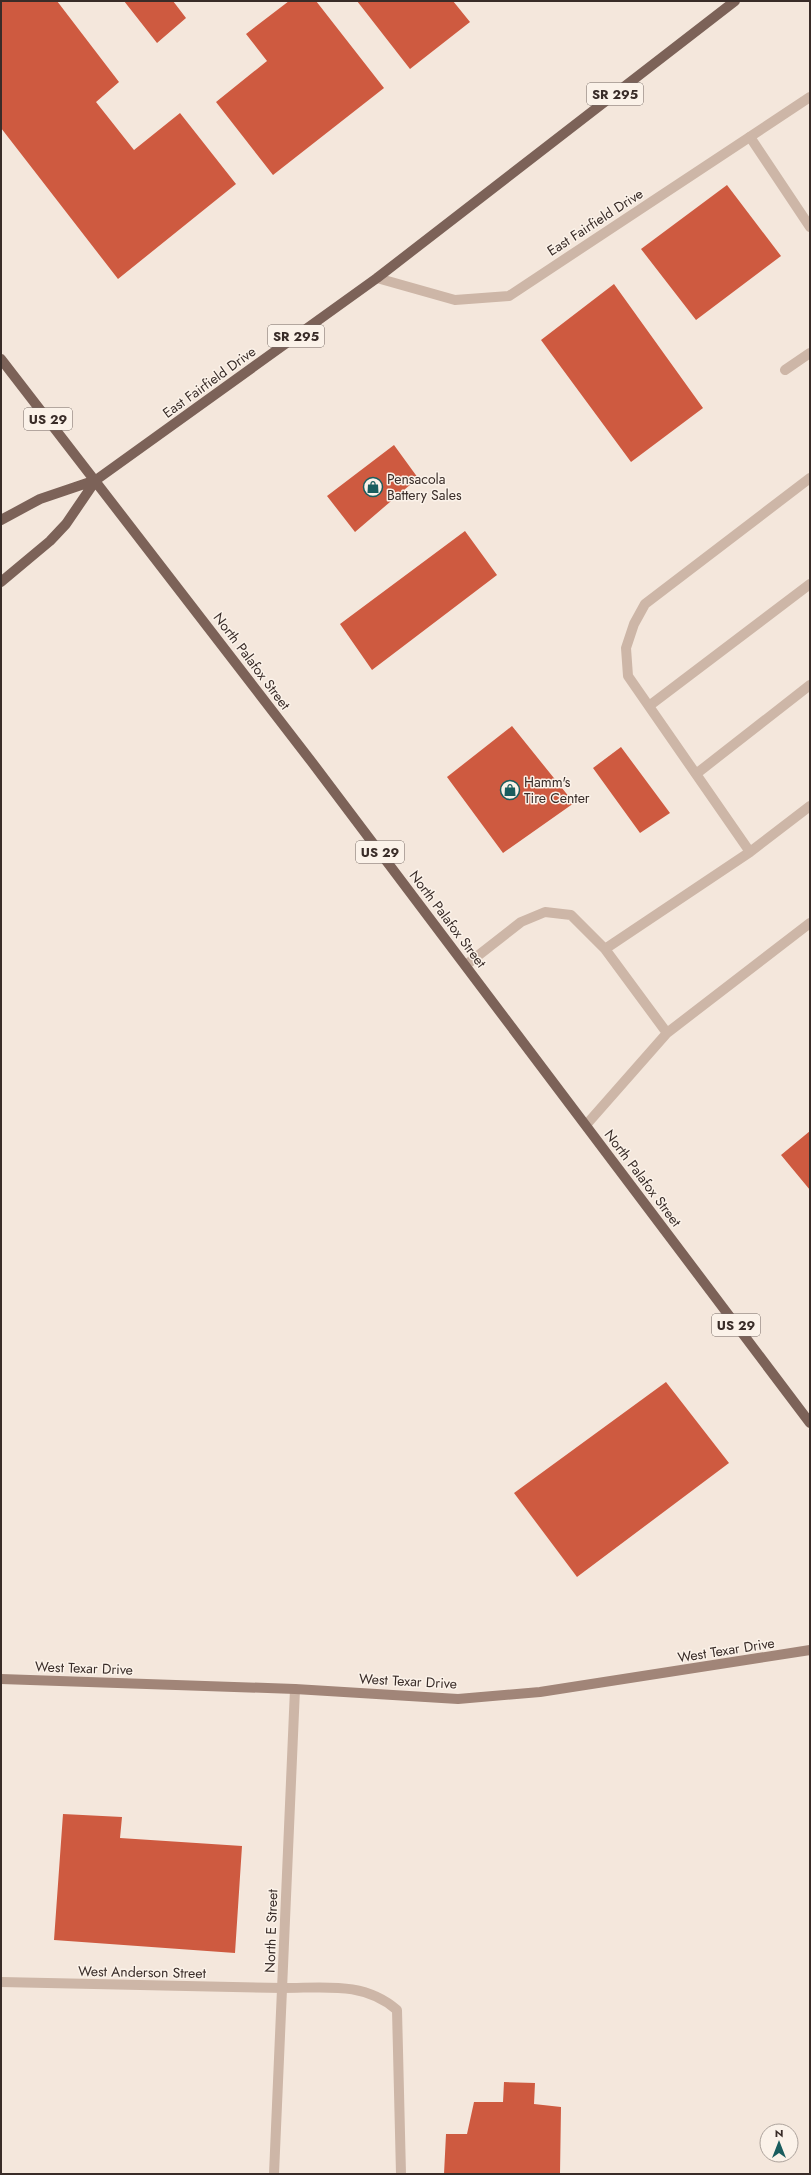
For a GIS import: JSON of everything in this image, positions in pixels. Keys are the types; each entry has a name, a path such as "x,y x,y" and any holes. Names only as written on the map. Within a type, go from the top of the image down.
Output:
{"main road":[{"name":"East Fairfield Drive","path":"96,480 377,278 735,1"},
{"name":"North Palafox Street","path":"1,359 96,480 466,966 810,1423"},
{"name":"SR 295","path":"1,520 40,499 96,480"},
{"name":"SR 295","path":"1,582 50,541 66,524 96,480"},
{"name":"West Texar Drive","path":"1,1679 295,1689 458,1699 548,1691 810,1650"}],"street":[{"name":"East Fairfield Drive","path":"377,278 455,300 508,296 810,97"},
{"path":"750,137 810,227"},
{"path":"785,370 810,353"},
{"path":"750,852 628,676 626,648 634,624 645,604 810,478"},
{"path":"649,706 810,584"},
{"path":"696,774 810,685"},
{"path":"605,949 750,852 810,806"},
{"path":"466,966 521,922 544,912 571,915 605,949 667,1033"},
{"path":"586,1125 667,1033 810,923"},
{"name":"North E Street","path":"274,2174 295,1689"},
{"name":"West Anderson Street","path":"1,1982 283,1988 350,1987 384,1998 397,2010 401,2174"}],"building":[{"path":"1,1 57,1 119,82 96,102 134,150 180,113 236,184 118,279 1,128"},
{"path":"124,1 173,1 186,18 157,43"},
{"path":"289,1 316,1 384,88 273,175 216,102 267,61 246,34"},
{"path":"357,1 453,1 470,22 410,69"},
{"path":"727,185 781,256 696,320 641,249"},
{"path":"614,284 703,408 631,462 541,340"},
{"name":"Pensacola Battery Sales","path":"394,445 418,478 355,532 327,496"},
{"path":"465,531 497,575 372,670 340,624"},
{"name":"Hamm's Tire Center","path":"512,726 574,803 503,853 447,777"},
{"path":"621,747 670,813 640,833 593,768"},
{"path":"810,1131 810,1190 781,1155"},
{"path":"666,1382 729,1463 577,1577 514,1493"},
{"path":"63,1814 122,1817 120,1838 242,1846 235,1953 54,1940"},
{"path":"504,2082 535,2083 534,2104 561,2107 560,2174 444,2174 446,2134 467,2134 474,2102 503,2102"}],"place":[{"name":"Pensacola Battery Sales","path":"373,487"},
{"name":"Hamm's Tire Center","path":"510,790"}]}
